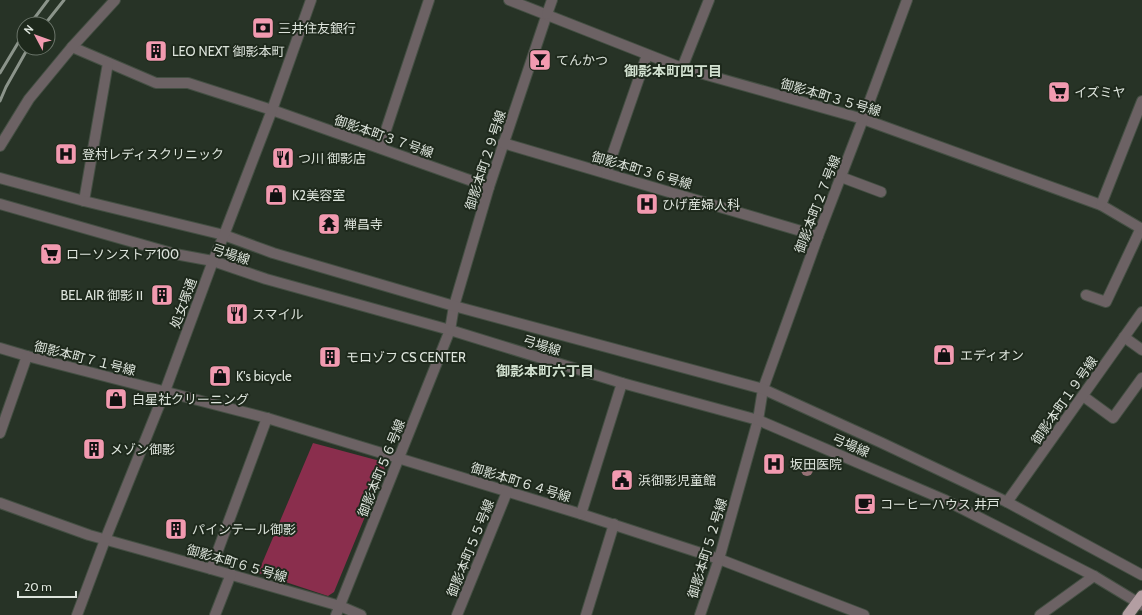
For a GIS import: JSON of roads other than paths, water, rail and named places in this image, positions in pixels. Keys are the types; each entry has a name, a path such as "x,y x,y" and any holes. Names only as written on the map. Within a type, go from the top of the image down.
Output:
{"highway":[{"path":"1128,615 1140,601"}],"street":[{"path":"0,146 29,99 72,47 115,0"},
{"name":"処女塚通","path":"77,615 105,540 165,391 213,261 272,110 311,0"},
{"path":"380,148 429,0"},
{"name":"御影本町３５号線","path":"509,0 682,68 863,119 1101,205 1141,229"},
{"name":"御影本町２９号線","path":"450,330 454,306 489,187 552,0"},
{"path":"682,68 709,0"},
{"name":"御影本町２７号線","path":"758,420 763,389 906,0"},
{"name":"御影本町３７号線","path":"72,47 156,83 188,83 272,110 489,187"},
{"path":"606,173 647,55"},
{"path":"84,201 108,63"},
{"path":"1101,205 1142,102"},
{"name":"御影本町３６号線","path":"504,143 818,236"},
{"path":"841,177 881,192"},
{"name":"弓場線","path":"0,178 84,201 224,236 273,253 454,306 763,389 1007,502 1142,575"},
{"name":"弓場線","path":"0,204 175,254 213,261 266,279 450,330 622,383 758,420 945,500 1140,601"},
{"path":"1086,295 1106,302 1141,229"},
{"name":"御影本町１９号線","path":"1007,502 1142,312"},
{"name":"御影本町５６号線","path":"338,611 450,330"},
{"path":"1124,337 1142,350"},
{"name":"御影本町７１号線","path":"0,348 165,391"},
{"path":"0,433 27,356"},
{"path":"1083,396 1113,418 1142,378"},
{"path":"581,514 622,383"},
{"name":"御影本町６４号線","path":"165,391 267,418 614,524 719,559 864,615"},
{"path":"211,569 267,418"},
{"name":"御影本町５２号線","path":"700,615 719,559 758,420"},
{"name":"御影本町５５号線","path":"457,615 507,492"},
{"name":"御影本町６５号線","path":"0,503 105,540 230,574 338,611 361,615"},
{"path":"586,615 614,524"},
{"path":"215,615 230,574"},
{"path":"1040,615 1094,576"}],"railway":[{"path":"36,16 48,0"},
{"path":"51,16 64,0"},
{"path":"0,73 16,46"},
{"path":"0,101 23,56"}],"place":[{"name":"三井住友銀行","path":"263,28"},
{"name":"LEO NEXT 御影本町","path":"156,51"},
{"name":"てんかつ","path":"540,60"},
{"name":"イズミヤ","path":"1059,92"},
{"name":"登村レディスクリニック","path":"66,154"},
{"name":"つ川 御影店","path":"283,158"},
{"name":"K2美容室","path":"276,195"},
{"name":"ひげ産婦人科","path":"647,204"},
{"name":"禅昌寺","path":"329,224"},
{"name":"ローソンストア100","path":"51,254"},
{"name":"BEL AIR 御影Ⅱ","path":"162,295"},
{"name":"スマイル","path":"237,314"},
{"name":"エディオン","path":"944,355"},
{"name":"モロゾフ CS CENTER","path":"330,357"},
{"name":"K's bicycle","path":"220,376"},
{"name":"白星社クリーニング","path":"116,399"},
{"name":"メゾン御影","path":"94,449"},
{"name":"坂田医院","path":"774,464"},
{"name":"浜御影児童館","path":"622,480"},
{"name":"コーヒーハウス 井戸","path":"865,504"},
{"name":"パインテール御影","path":"176,529"}],"district":[{"name":"御影本町四丁目","path":"673,71"},
{"name":"御影本町六丁目","path":"545,371"}]}
